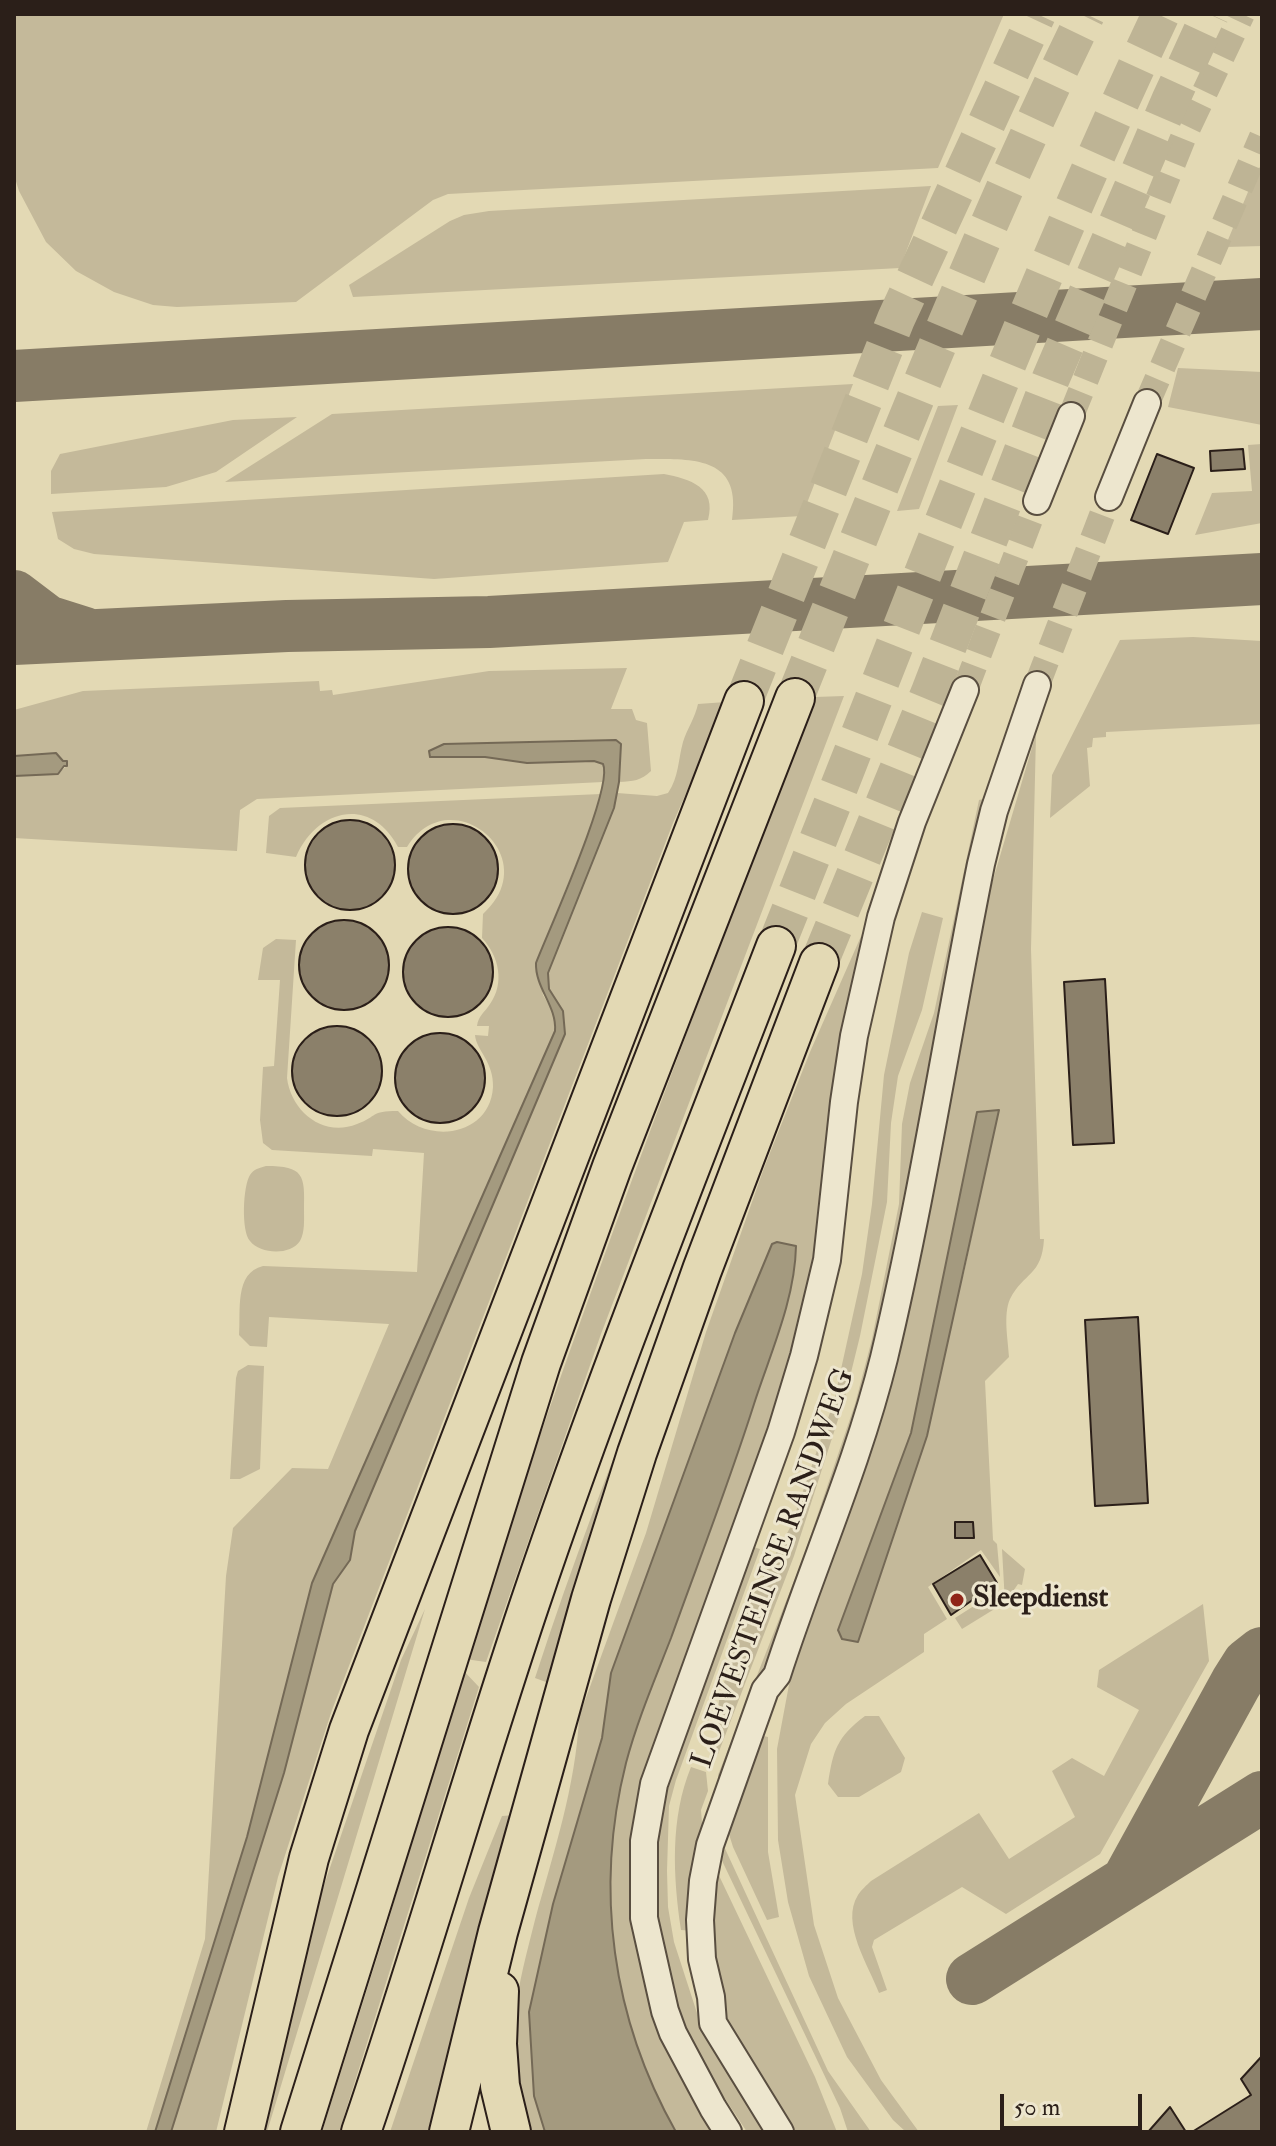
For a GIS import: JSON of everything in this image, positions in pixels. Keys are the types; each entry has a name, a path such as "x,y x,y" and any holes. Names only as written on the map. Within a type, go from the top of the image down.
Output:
{"highway":[{"path":"300,2132 541,1363 612,1167 795,698"},
{"path":"244,2132 309,1858 349,1730 744,701"},
{"path":"361,2132 530,1603 607,1388 776,946"},
{"path":"449,2132 498,1932 591,1599 637,1453 707,1255 819,963"},
{"path":"498,1932 500,2086 511,2132"}],"street":[{"path":"1109,497 1147,403"},
{"path":"1037,501 1071,416"},
{"name":"LOEVESTEINSE RANDWEG","path":"780,2132 713,2023 711,1997 702,1959 700,1920 703,1881 719,1819 765,1690 777,1675 884,1359 981,864 998,797 1037,685"},
{"name":"LOEVESTEINSE RANDWEG","path":"728,2132 673,2033 665,2011 644,1918 644,1841 654,1784 781,1432 804,1356 827,1260 854,1036 881,917 912,822 965,690"}],"shaded area":[{"path":"14,14 1004,14 938,168 448,194 433,200 296,302 177,307 153,305 114,292 76,271 46,242 14,175"},
{"path":"1262,167 1262,246 1225,247 1258,168"},
{"path":"931,186 900,268 353,297 349,285 464,215 489,211"},
{"path":"1178,368 1262,372 1262,425 1168,407"},
{"path":"853,384 802,516 732,520 733,499 729,483 722,473 697,461 681,460 646,459 225,482 332,414"},
{"path":"958,405 919,509 897,511 938,406"},
{"path":"297,417 216,472 166,487 51,494 51,471 60,454 233,420"},
{"path":"1262,444 1262,523 1195,535 1212,493 1252,491 1248,445"},
{"path":"664,474 699,486 709,500 710,509 708,520 684,522 668,562 434,579 94,554 74,549 58,539 52,512"},
{"path":"1193,637 1262,641 1262,724 1106,732 1106,737 1093,738 1092,747 1087,748 1090,786 1050,818 1052,775 1120,640"},
{"path":"627,668 611,709 632,709 636,720 647,723 651,771 636,780 619,782 621,744 444,744 430,751 430,757 485,757 527,763 594,761 603,764 606,771 603,782 257,799 240,810 237,851 14,838 14,776 57,774 67,766 56,753 14,756 14,710 83,691 319,681 320,691 332,690 333,695 489,671"},
{"path":"844,696 601,1334 486,1662 465,1659 590,1296 815,697"},
{"path":"726,702 673,823 332,1710 278,1877 216,2132 171,2132 284,1773 333,1584 350,1560 355,1531 563,1011 549,989 548,973 614,808 617,793 657,796 668,793 698,704"},
{"path":"1036,734 1031,949 1040,1239 1044,1239 1040,1260 1015,1290 1008,1305 1006,1327 1009,1357 985,1381 993,1540 997,1544 1000,1577 981,1550 928,1587 947,1619 924,1634 924,1652 846,1704 825,1723 811,1744 795,1795 814,1925 838,1998 881,2080 919,2132 906,2132 893,2120 847,2057 809,1976 788,1902 778,1840 777,1749 794,1658 990,890","holes":["998,1110 964,1273 912,1430 977,1113","908,1442 842,1639 838,1630"]},
{"path":"616,740 621,744 614,808 548,973 549,989 563,1011 565,1034 355,1531 350,1560 333,1584 284,1773 171,2132 155,2132 247,1837 312,1583 555,1031 553,1013 539,981 536,963 590,829 604,778 603,764 594,761 527,763 485,757 430,757 429,751 444,744"},
{"path":"56,753 67,761 67,766 58,774 14,776 14,756"},
{"path":"601,794 599,807 536,963 543,995 554,1013 555,1031 312,1583 247,1837 155,2132 146,2132 205,1939 226,1576 233,1528 292,1468 328,1469 389,1324 269,1317 267,1347 250,1346 239,1335 243,1285 247,1276 263,1266 417,1272 424,1153 373,1149 372,1156 272,1150 263,1143 260,1120 263,1067 274,1066 280,980 258,980 263,948 276,939 296,940 287,1078 295,1101 311,1119 332,1127 344,1127 378,1113 398,1111 424,1129 440,1132 455,1130 469,1126 481,1117 489,1104 493,1087 491,1070 475,1035 488,1036 489,1026 477,1026 495,996 499,979 493,953 482,938 483,914 500,892 504,870 498,850 485,833 467,823 446,820 425,828 407,847 398,847 387,831 374,820 345,814 317,828 305,840 296,857 266,853 269,816 280,808"},
{"path":"983,799 907,1204 873,1361 809,1558 719,1794 718,1775 803,1558 855,1404 872,1339 899,1204 902,1124 910,1083 934,1013 979,800"},
{"path":"922,912 943,918 922,1010 898,1076 891,1123 887,1202 860,1336 844,1401 794,1556 718,1754 719,1700 735,1645 754,1593 791,1526 834,1401 862,1274 884,1075 909,953"},
{"path":"862,934 836,1074 818,1243 807,1300 773,1426 648,1769 658,2024 682,2080 712,2132 676,2132 636,2044 623,1999 615,1952 611,1859 616,1811 630,1748 781,1327 795,1267 796,1247 633,1612 611,1673 602,1738 553,1904 529,2012 534,2096 545,2132 525,2132 514,2060 516,2004 569,1794 579,1717 646,1533 706,1332 764,1168"},
{"path":"999,1110 927,1436 858,1642 842,1639 838,1630 911,1433 977,1112"},
{"path":"266,1166 295,1171 300,1175 304,1188 303,1234 295,1246 282,1251 261,1249 250,1241 245,1228 244,1208 250,1175"},
{"path":"777,1242 796,1246 786,1307 724,1492 635,1732 616,1811 611,1858 615,1953 637,2045 654,2089 676,2132 545,2132 534,2096 529,2012 553,1904 602,1738 611,1673 735,1333 772,1244"},
{"path":"660,1343 554,1685 535,1678 594,1509"},
{"path":"248,1365 264,1366 260,1469 240,1479 230,1479 236,1378 238,1371"},
{"path":"750,1546 760,1549 669,1806 668,1907 674,1942 697,2013 713,2047 768,2132 747,2132 695,2053 667,1980 655,1907 656,1832 668,1777"},
{"path":"1002,1549 1025,1569 1022,1585 1018,1584 1005,1603"},
{"path":"999,1590 1001,1605 962,1629 955,1618"},
{"path":"1203,1604 1209,1661 1100,1854 1006,1914 962,1887 874,1940 872,1947 887,1990 879,1993 854,1931 853,1906 861,1891 871,1881 979,1813 1009,1859 1075,1817 1052,1771 1072,1758 1104,1776 1139,1710 1097,1687 1099,1670"},
{"path":"425,1609 267,2132 261,2132 322,1891 401,1660"},
{"path":"462,1669 479,1687 339,2132 322,2132 387,1926"},
{"path":"865,1716 879,1716 905,1758 901,1772 859,1797 838,1797 828,1784 835,1753 842,1738"},
{"path":"754,1734 768,1737 768,1852 779,1917 767,1920 733,1847 724,1818"},
{"path":"691,1767 706,1772 708,1791 701,1810 703,1836 696,1931 681,1930 675,1868 679,1806"},
{"path":"516,1815 436,2132 390,2132 469,1898 502,1816"},
{"path":"721,1840 828,2071 871,2132 848,2132 840,2108 715,1846"},
{"path":"713,1863 815,2077 837,2132 789,2132 720,2011 710,1972"}],"building":[{"path":"1243,449 1245,469 1211,471 1210,451"},
{"path":"1157,454 1194,468 1168,534 1131,520"},
{"path":"350,820 367,824 382,833 391,848 395,865 391,882 382,897 367,906 350,910 333,906 318,897 309,882 305,865 309,848 318,833 333,824"},
{"path":"453,824 470,828 485,837 494,852 498,869 494,886 485,901 470,910 453,914 436,910 421,901 412,886 408,869 412,852 421,837 436,828"},
{"path":"344,920 361,924 376,933 385,948 389,965 385,982 376,997 361,1006 344,1010 327,1006 312,997 303,982 299,965 303,948 312,933 327,924"},
{"path":"448,927 465,931 480,940 489,955 493,972 489,989 480,1004 465,1013 448,1017 431,1013 416,1004 407,989 403,972 407,955 416,940 431,931"},
{"path":"1105,979 1114,1143 1073,1145 1064,982"},
{"path":"337,1026 354,1030 369,1039 378,1054 382,1071 378,1088 369,1103 354,1112 337,1116 320,1112 305,1103 296,1088 292,1071 296,1054 305,1039 320,1030"},
{"path":"440,1033 457,1037 472,1046 481,1061 485,1078 481,1095 472,1110 457,1119 440,1123 423,1119 408,1110 399,1095 395,1078 399,1061 408,1046 423,1037"},
{"path":"1138,1317 1148,1503 1095,1506 1085,1320"},
{"path":"955,1522 973,1522 974,1538 955,1538"},
{"name":"Sleepdienst","path":"980,1555 997,1583 951,1615 933,1584"},
{"path":"1262,2056 1262,2132 1192,2132 1251,2095 1241,2079"},
{"path":"1170,2107 1186,2132 1148,2132"}],"taxiway":[{"path":"14,376 1262,304"},
{"path":"14,639 287,626 489,622 1262,579"},
{"path":"14,596 47,621 85,633"},
{"path":"1130,1876 1236,1683 1248,1664 1262,1653"},
{"path":"972,1979 1262,1797"}],"tunnel":[{"path":"744,701 896,319 1037,14"},
{"path":"795,698 970,268 1086,14"},
{"path":"776,946 1009,360 1161,14"},
{"path":"819,963 930,692 1051,378 1210,14"},
{"path":"1071,416 1183,138 1242,14"},
{"path":"1147,403 1262,137"},
{"path":"1037,685 1109,497"},
{"path":"965,690 1037,501"}],"place":[{"name":"Sleepdienst","path":"957,1600"}]}
